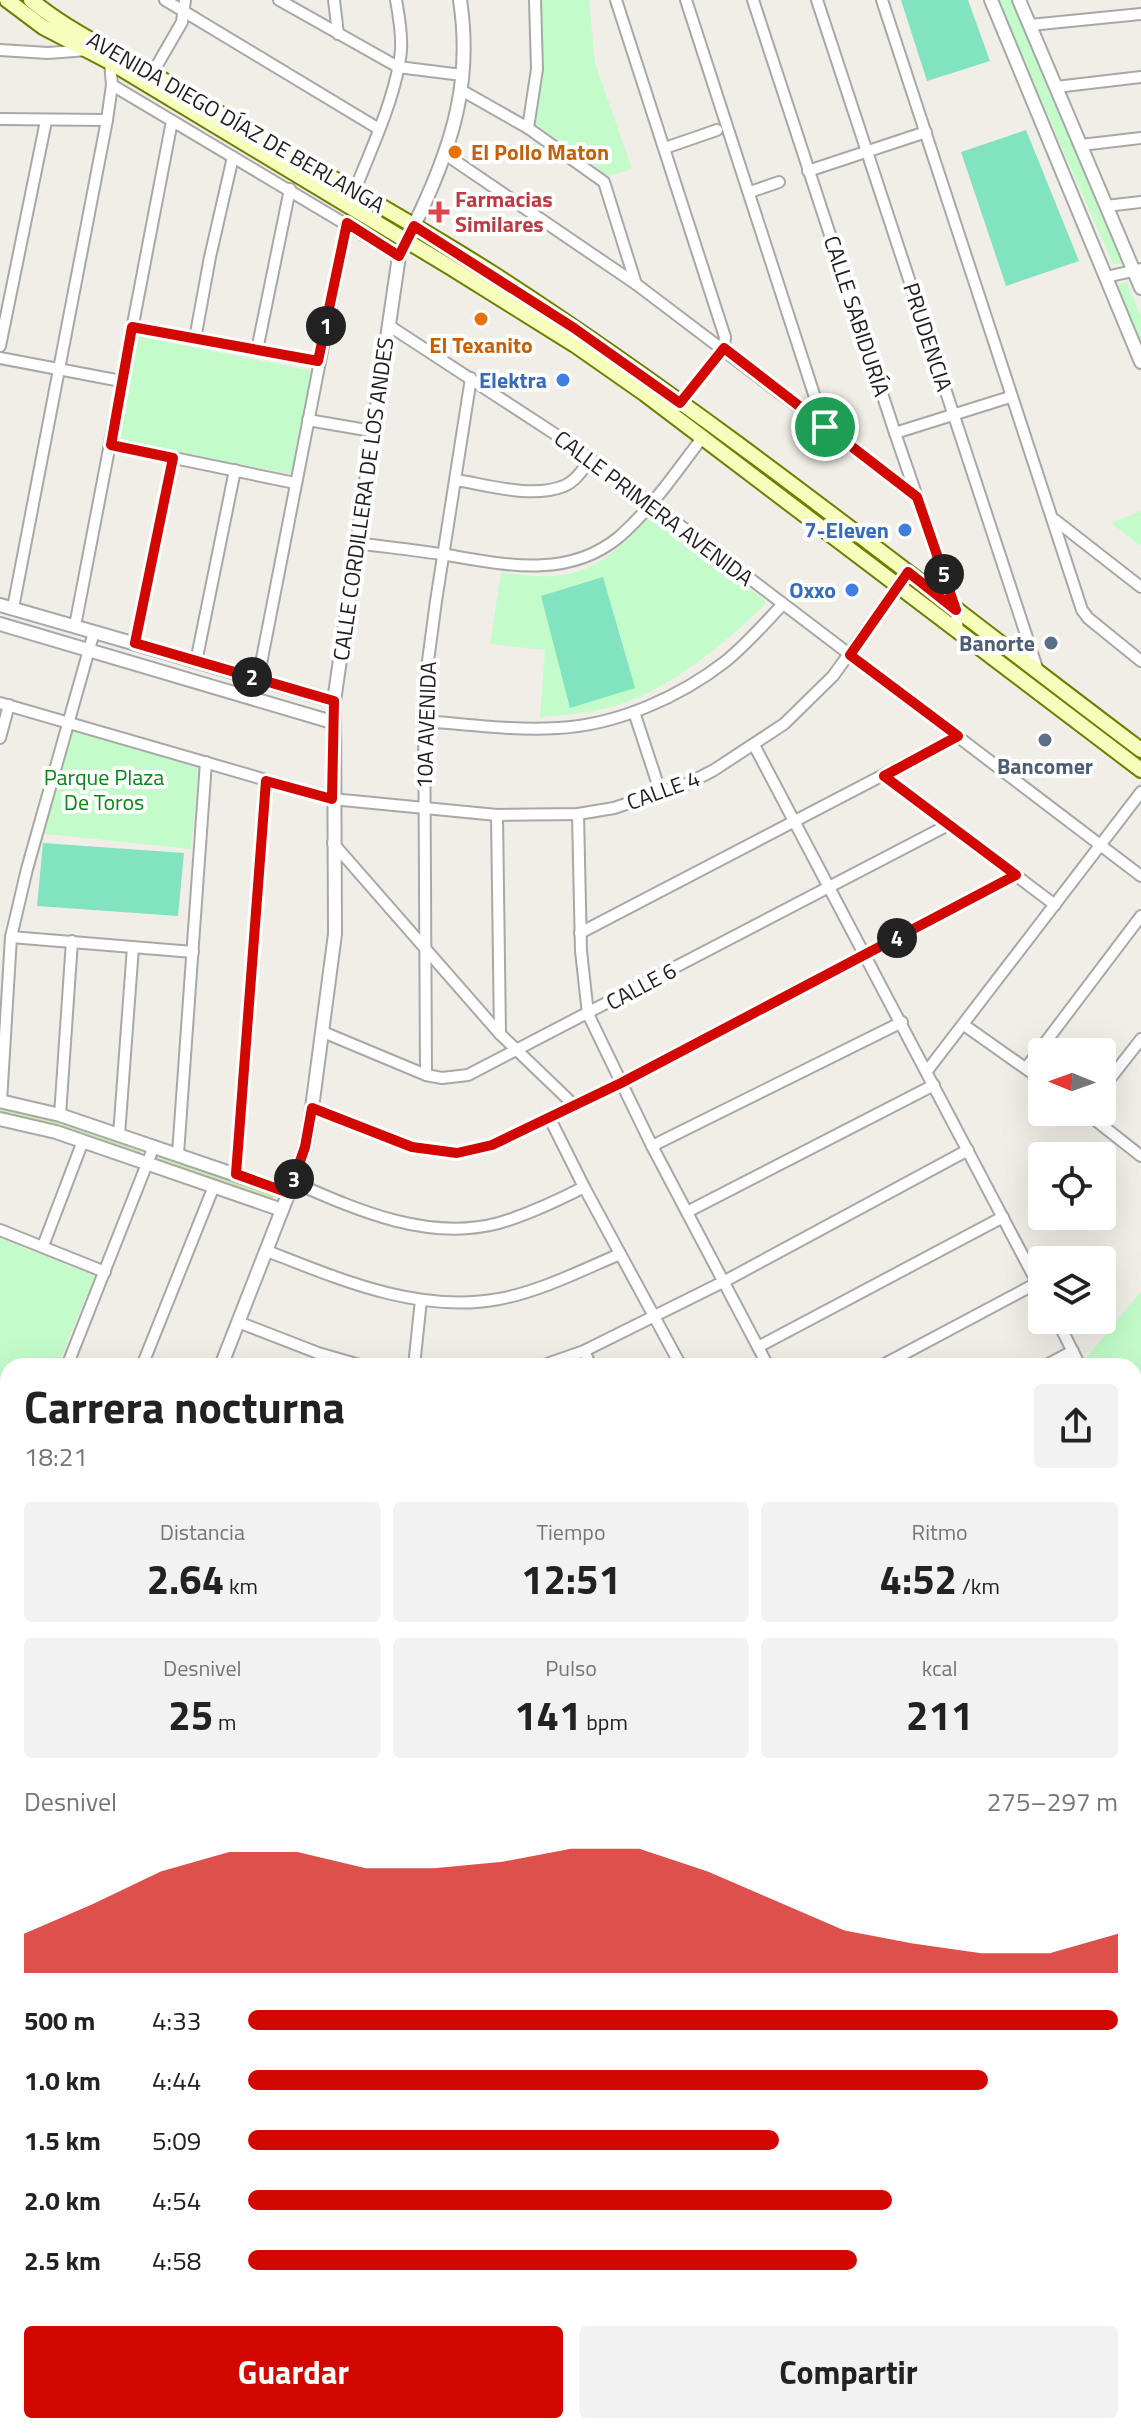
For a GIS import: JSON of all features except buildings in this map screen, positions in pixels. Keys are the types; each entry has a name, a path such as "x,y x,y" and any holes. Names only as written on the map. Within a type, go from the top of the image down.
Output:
{"main road":[{"name":"AVENIDA DIEGO DÍAZ DE BERLANGA","path":"7,0 43,27 110,62 575,345 1141,770"},
{"name":"AVENIDA DIEGO DÍAZ DE BERLANGA","path":"31,0 414,226 574,328 908,572 1141,750"}],"street":[{"path":"165,0 185,6 379,129"},
{"path":"279,0 398,67 462,75"},
{"path":"334,0 338,34"},
{"path":"354,192 379,129 398,67 401,41 396,0"},
{"name":"CALLE CORDILLERA DE LOS ANDES","path":"224,1358 291,1187 305,1147 312,1108 335,934 332,799 334,701 399,256 445,154 453,132 461,90 463,17 460,0"},
{"path":"528,128 537,69 535,0"},
{"path":"616,0 725,337 724,348 680,403"},
{"path":"686,0 825,427"},
{"name":"CALLE SABIDURÍA","path":"753,0 956,610 958,633"},
{"name":"PRUDENCIA","path":"817,0 1039,674"},
{"path":"882,0 1082,610 1141,661"},
{"path":"991,0 1141,362"},
{"path":"1019,0 1106,206 1137,269 1141,288"},
{"path":"152,74 179,30 185,6"},
{"path":"1030,25 1141,14"},
{"path":"0,50 48,53 88,50"},
{"path":"110,62 112,85 107,120 60,369 6,607 334,701"},
{"path":"1056,87 1141,77"},
{"path":"112,85 399,256"},
{"path":"461,90 528,128 607,185 636,284"},
{"path":"0,119 107,120"},
{"path":"0,346 46,121"},
{"path":"75,626 172,121"},
{"path":"665,148 717,130"},
{"path":"808,171 926,132"},
{"path":"1081,145 1141,138"},
{"path":"445,154 636,284 917,497"},
{"path":"195,339 233,157"},
{"path":"750,192 779,182"},
{"path":"257,350 290,189"},
{"path":"1106,206 1141,202"},
{"path":"258,679 347,223"},
{"path":"1106,277 1137,269"},
{"name":"CALLE PRIMERA AVENIDA","path":"388,325 591,459 1141,876"},
{"path":"132,327 318,361"},
{"path":"0,358 121,381"},
{"name":"10A AVENIDA","path":"426,1075 423,721 429,649 471,378"},
{"path":"895,433 1010,397"},
{"path":"308,420 372,431"},
{"path":"356,543 518,567 570,562 601,549 618,537 652,504 702,438"},
{"path":"111,445 295,483"},
{"path":"135,643 173,458"},
{"path":"456,480 512,489 548,489 565,485 577,477 591,459"},
{"path":"196,662 235,470"},
{"path":"1053,519 1141,587"},
{"name":"CALLE 4","path":"5,704 332,799 497,815 578,814 614,808 661,794 714,770 784,724 815,697 850,655 908,572"},
{"path":"423,721 558,728 634,712 708,674 729,659 783,604"},
{"path":"0,624 332,722"},
{"path":"94,632 27,869 11,937 4,986 0,1102 60,1115 236,1174 291,1187 387,1219 419,1226 475,1227 499,1223 584,1187"},
{"path":"0,738 5,704"},
{"path":"634,712 661,794"},
{"path":"580,933 958,736"},
{"path":"754,745 1028,1265"},
{"path":"178,1154 206,762"},
{"path":"884,776 1055,905"},
{"path":"236,1174 266,781"},
{"path":"927,1071 1141,792"},
{"path":"578,814 580,933 588,1014 652,1146 764,1358"},
{"path":"497,815 500,1034"},
{"name":"CALLE 6","path":"323,1032 426,1075 442,1078 468,1075 950,824"},
{"path":"333,843 500,1034 575,1106"},
{"path":"312,1108 399,1143 457,1153 492,1145 621,1083 1016,875"},
{"path":"964,1025 1026,1068 1141,916"},
{"path":"11,937 193,952"},
{"path":"60,1115 72,941"},
{"path":"119,1135 133,947"},
{"path":"652,1146 902,1022"},
{"path":"1116,1071 1141,1039"},
{"path":"687,1212 934,1085"},
{"path":"550,1119 676,1358"},
{"path":"0,1122 56,1132 282,1210"},
{"path":"1103,1126 1141,1156"},
{"path":"43,1246 83,1141"},
{"path":"70,1358 154,1146"},
{"path":"564,1358 725,1281 968,1150"},
{"path":"145,1358 214,1186"},
{"path":"758,1347 1003,1217"},
{"path":"0,1230 105,1272"},
{"path":"267,1251 330,1276 421,1300 469,1301 513,1296 620,1254"},
{"path":"897,1358 1028,1294"},
{"path":"415,1358 421,1300"},
{"path":"238,1322 335,1358"},
{"path":"1064,1334 1076,1358"},
{"path":"584,1351 587,1358"},
{"path":"1060,1358 1073,1351"},
{"path":"316,1358 318,1353"}],"green space":[{"path":"537,0 589,0 595,63 632,169 609,176 532,121 542,66"},
{"path":"901,0 968,0 990,61 927,81"},
{"path":"997,0 1017,0 1122,264 1113,264"},
{"path":"1026,130 1079,261 1006,286 961,152"},
{"path":"1127,282 1141,317 1141,342 1118,285"},
{"path":"138,336 312,371 292,474 117,443"},
{"path":"1141,511 1141,546 1111,523"},
{"path":"651,514 767,602 716,648 655,689 605,708 540,717 545,650 490,644 501,572 550,576 586,568 618,548"},
{"path":"603,577 635,688 570,708 541,596"},
{"name":"Parque Plaza De Toros","path":"69,727 199,766 191,849 37,833"},
{"path":"43,843 184,853 178,916 37,906"},
{"path":"0,1109 24,1111 141,1151 141,1157 0,1117"},
{"path":"154,1154 275,1194 272,1200 153,1162"},
{"path":"0,1238 95,1276 60,1358 0,1358"},
{"path":"1141,1291 1141,1358 1088,1358 1106,1334 1116,1334 1116,1322"}],"place":[{"name":"El Pollo Maton","path":"455,152"},
{"name":"Farmacias Similares","path":"439,212"},
{"name":"El Texanito","path":"481,319"},
{"name":"Elektra","path":"563,380"},
{"name":"7-Eleven","path":"905,530"},
{"name":"Oxxo","path":"852,590"},
{"name":"Banorte","path":"1051,643"},
{"name":"Bancomer","path":"1045,740"}],"route":[{"path":"347,223 399,256 414,226 493,274 680,403 724,348 825,427 917,497 956,610 908,572 850,655 958,736 884,776 1016,875 621,1083 492,1145 457,1153 412,1147 387,1140 312,1108 305,1147 289,1193 236,1174 266,781 332,799 334,701 135,643 173,458 111,445 132,327 318,361 347,223"}]}
